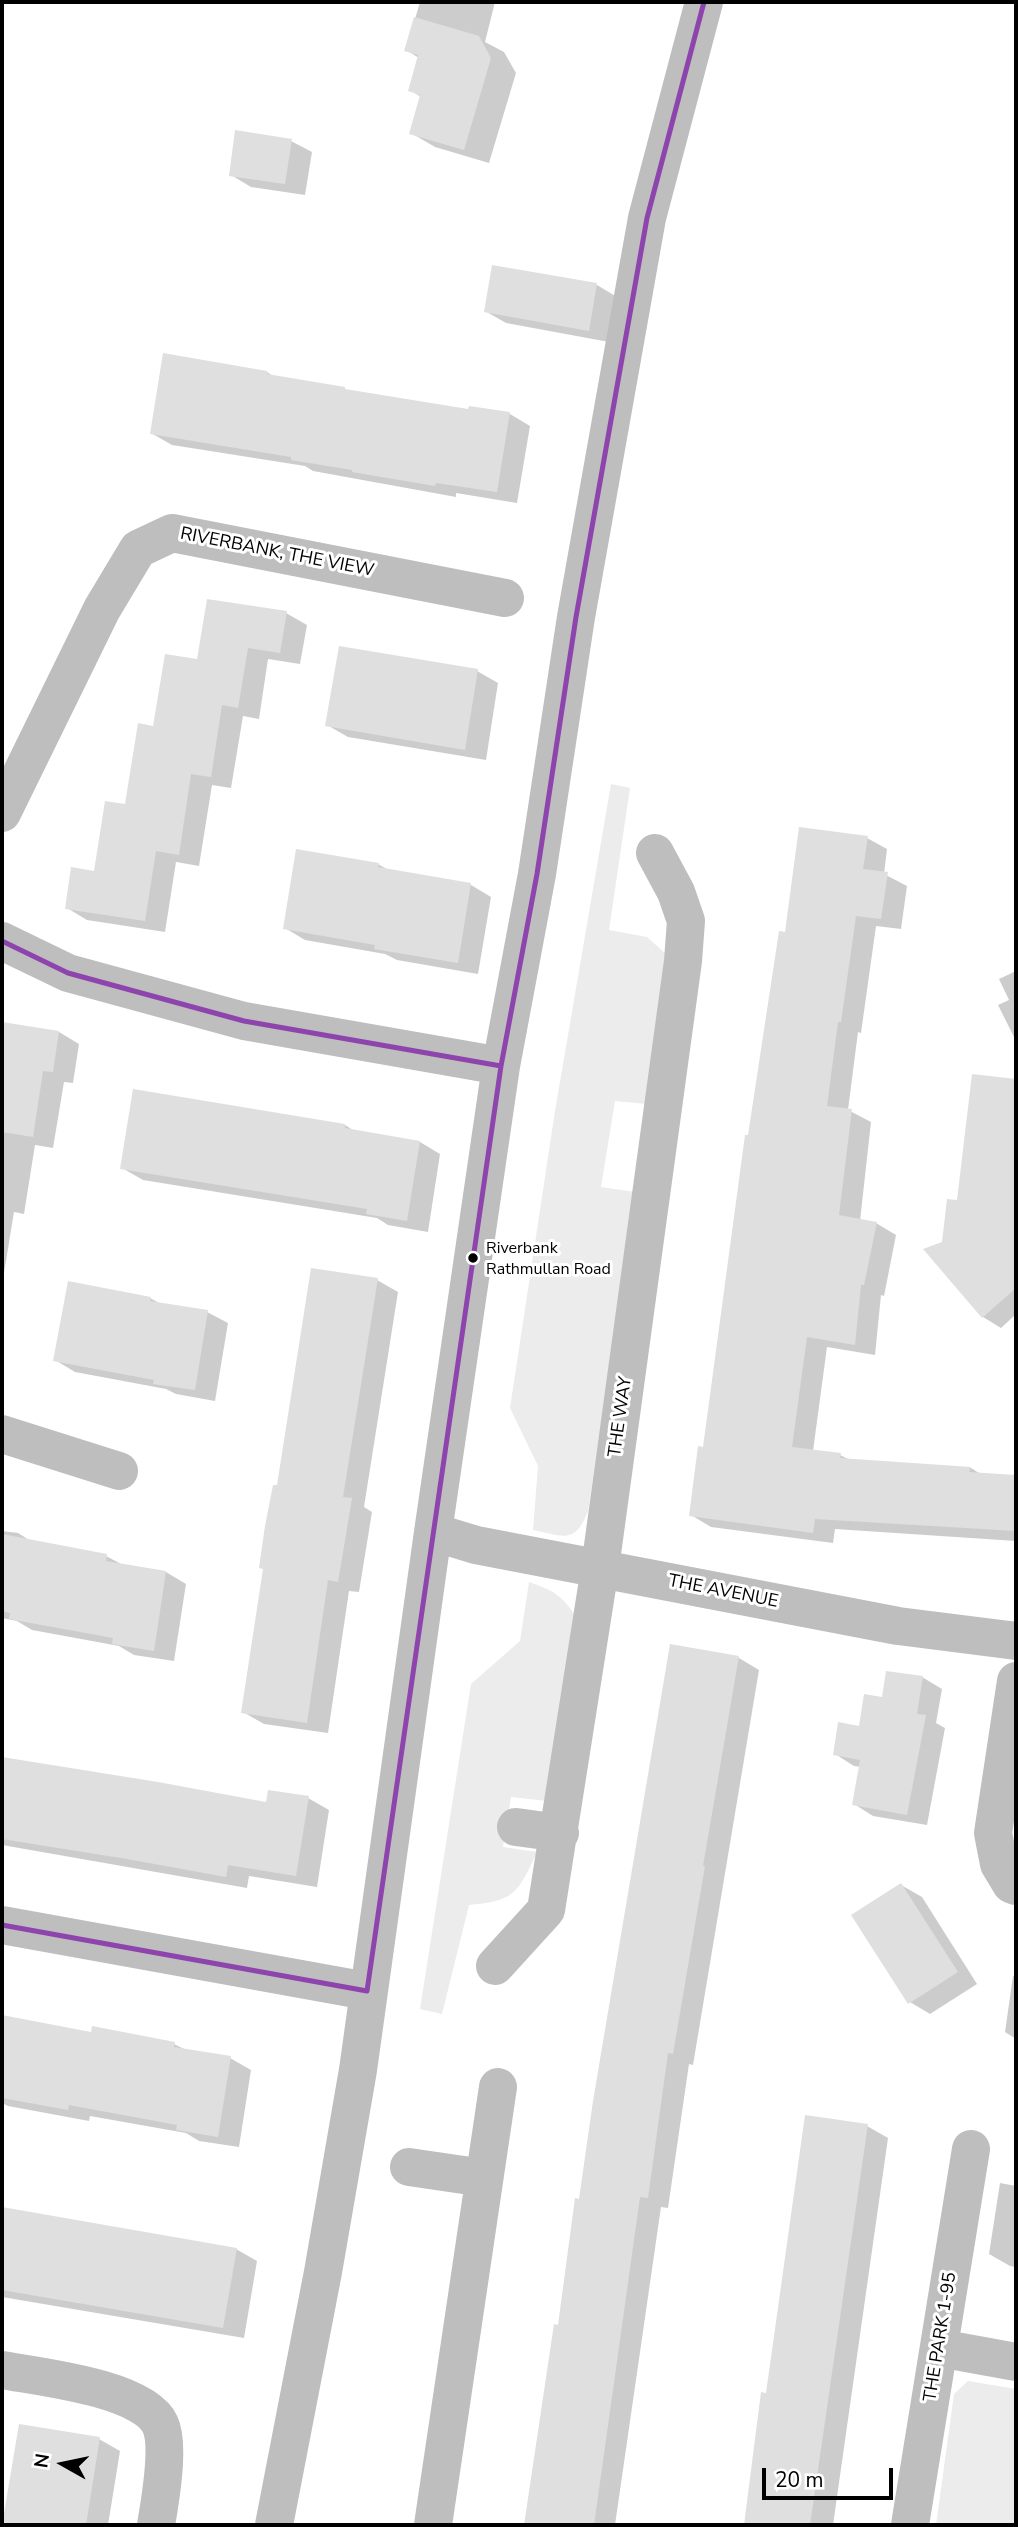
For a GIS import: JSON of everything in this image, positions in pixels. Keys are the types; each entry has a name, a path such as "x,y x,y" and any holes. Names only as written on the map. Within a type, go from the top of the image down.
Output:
{"street":[{"path":"274,2525 358,2070 367,1991 501,1066 537,874 576,617 647,218 705,2"},
{"name":"RIVERBANK, THE VIEW","path":"2,813 102,609 138,550 172,533 505,597"},
{"name":"THE WAY","path":"495,1966 546,1910 600,1567 684,948 686,921 676,892 655,853"},
{"path":"2,941 68,973 244,1021 501,1066"},
{"path":"2,1434 119,1471"},
{"name":"THE AVENUE","path":"433,1532 467,1543 898,1626 1016,1642"},
{"path":"1016,1681 993,1833 999,1864 1011,1884 1016,1886"},
{"path":"516,1827 560,1833"},
{"path":"2,1925 367,1991"},
{"path":"433,2525 498,2087"},
{"name":"THE PARK 1-95","path":"910,2525 971,2149"},
{"path":"409,2167 484,2178"},
{"path":"939,2348 1016,2362"},
{"path":"2,2370 104,2390 146,2407 161,2425 164,2459 156,2525"}],"shaded area":[{"path":"611,784 630,788 609,930 647,937 665,953 647,1104 615,1101 601,1187 635,1192 588,1511 573,1534 560,1536 533,1530 538,1466 510,1408 555,1111"},
{"path":"529,1582 557,1595 577,1618 547,1801 511,1797 503,1847 537,1852 525,1877 513,1892 496,1901 469,1905 442,2014 420,2009 471,1684 520,1641"},
{"path":"968,2381 1016,2389 1016,2525 936,2525 954,2394"}],"building":[{"path":"414,17 479,36 491,58 464,150 409,134 420,95 408,91 418,55 404,51"},
{"path":"235,130 292,139 285,184 229,176"},
{"path":"492,265 597,283 589,331 484,312"},
{"path":"163,353 267,371 267,374 345,389 468,409 469,406 510,412 497,492 436,483 435,486 291,460 291,457 150,434"},
{"path":"207,599 287,611 280,653 248,648 238,708 222,705 211,777 191,774 179,855 156,851 145,921 65,909 71,867 94,871 105,801 125,804 138,723 153,726 165,654 197,659"},
{"path":"339,646 478,669 465,750 325,726"},
{"path":"799,827 868,836 863,869 888,872 881,919 856,916 827,1106 852,1109 839,1215 877,1222 864,1285 861,1285 855,1345 807,1337 792,1447 841,1453 840,1458 971,1467 969,1472 1016,1475 1016,1531 815,1519 813,1533 689,1516 698,1446 703,1447 745,1135 748,1135 779,931 785,932"},
{"path":"296,849 471,883 458,963 374,949 375,945 283,929"},
{"path":"2,1022 59,1031 53,1072 43,1071 33,1137 2,1132"},
{"path":"972,1074 1016,1079 1016,1288 982,1318 923,1249 942,1242 947,1199 957,1200"},
{"path":"133,1089 345,1124 345,1128 420,1141 407,1221 366,1214 367,1209 120,1169"},
{"path":"311,1268 378,1278 343,1497 352,1498 338,1582 328,1580 307,1723 241,1713 263,1569 259,1568 265,1526 273,1485 277,1485"},
{"path":"68,1281 151,1297 150,1301 208,1310 195,1390 153,1384 154,1380 53,1361"},
{"path":"2,1534 107,1554 106,1561 166,1571 154,1651 112,1644 113,1638 9,1619 10,1613 2,1611"},
{"path":"670,1644 739,1656 705,1866 673,2054 668,2053 648,2198 640,2197 594,2525 524,2525 554,2324 558,2325 575,2198 579,2199"},
{"path":"886,1671 923,1676 917,1714 926,1715 907,1815 852,1805 860,1760 833,1755 838,1722 859,1726 864,1694 882,1697"},
{"path":"2,1757 266,1802 268,1790 309,1796 296,1876 228,1865 226,1877 2,1839"},
{"path":"901,1883 958,1972 908,2004 851,1915"},
{"path":"2,2015 91,2032 92,2026 175,2042 174,2047 231,2056 218,2137 176,2130 177,2125 69,2105 68,2110 2,2098"},
{"path":"805,2115 868,2124 810,2525 744,2525 761,2392 766,2393"},
{"path":"2,2207 237,2248 223,2328 2,2290"},
{"path":"19,2424 100,2437 86,2525 2,2525"}],"transit line":[{"path":"2,1925 367,1991 501,1066 537,874 576,617 647,218 704,2"},
{"path":"2,941 68,973 244,1021 501,1066"}],"place":[{"name":"Riverbank Rathmullan Road","path":"473,1258"}]}
